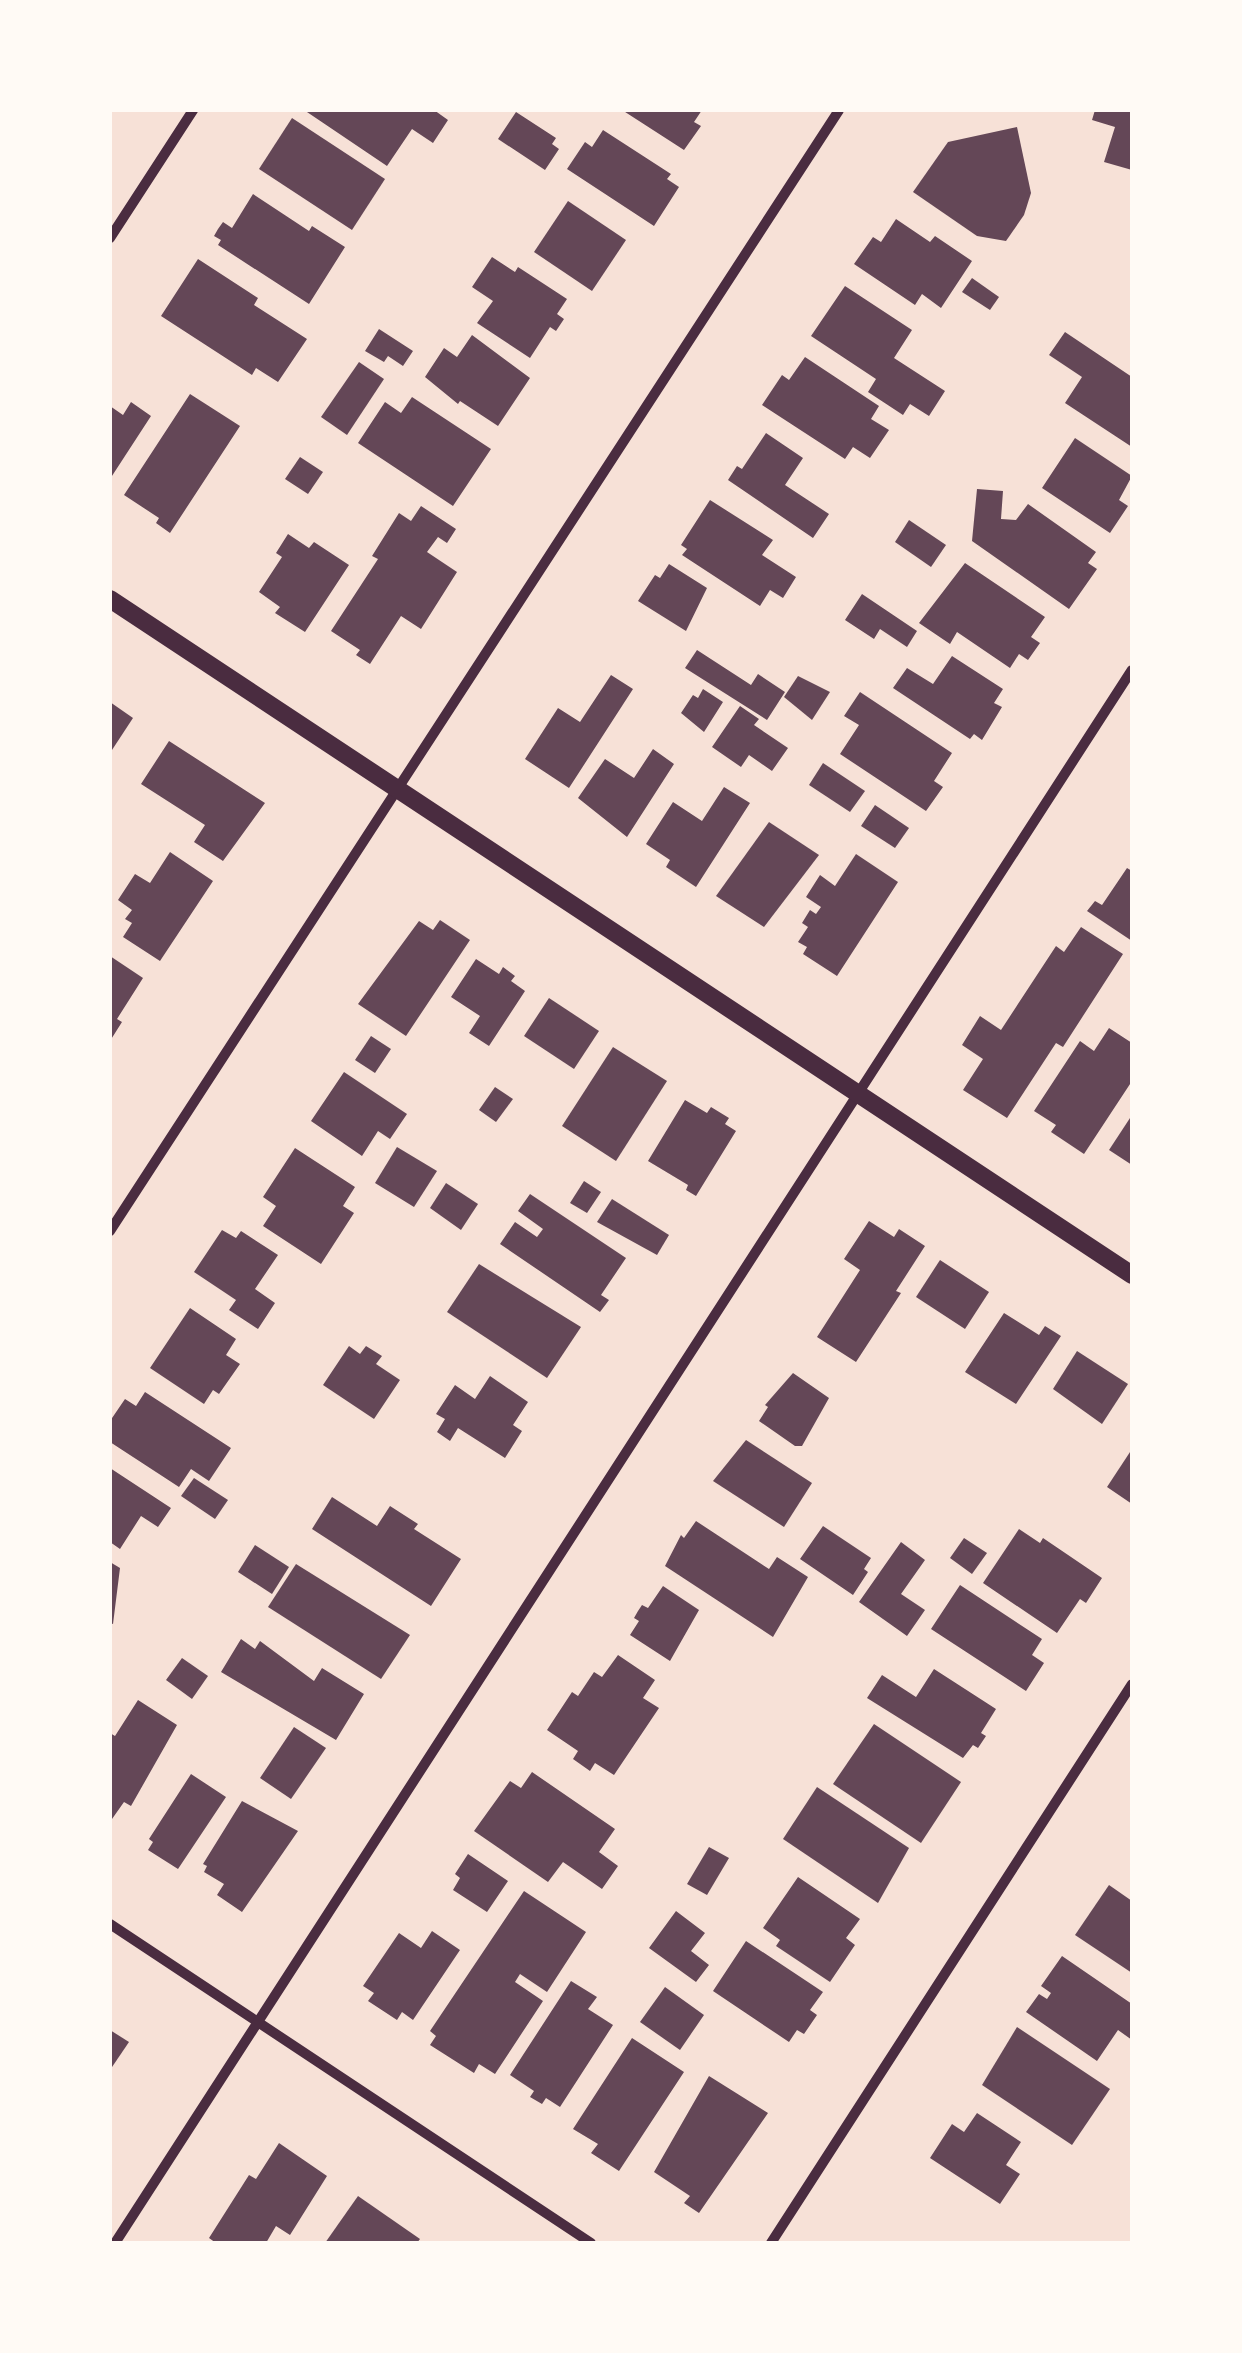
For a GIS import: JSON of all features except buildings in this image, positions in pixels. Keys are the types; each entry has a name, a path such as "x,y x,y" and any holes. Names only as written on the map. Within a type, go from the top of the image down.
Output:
{"street":[{"path":"110,238 193,110"},
{"path":"110,1232 839,110"},
{"path":"110,599 1132,1275"},
{"path":"114,2243 1132,670"},
{"path":"771,2243 1132,1684"},
{"path":"110,1924 591,2243"}]}
